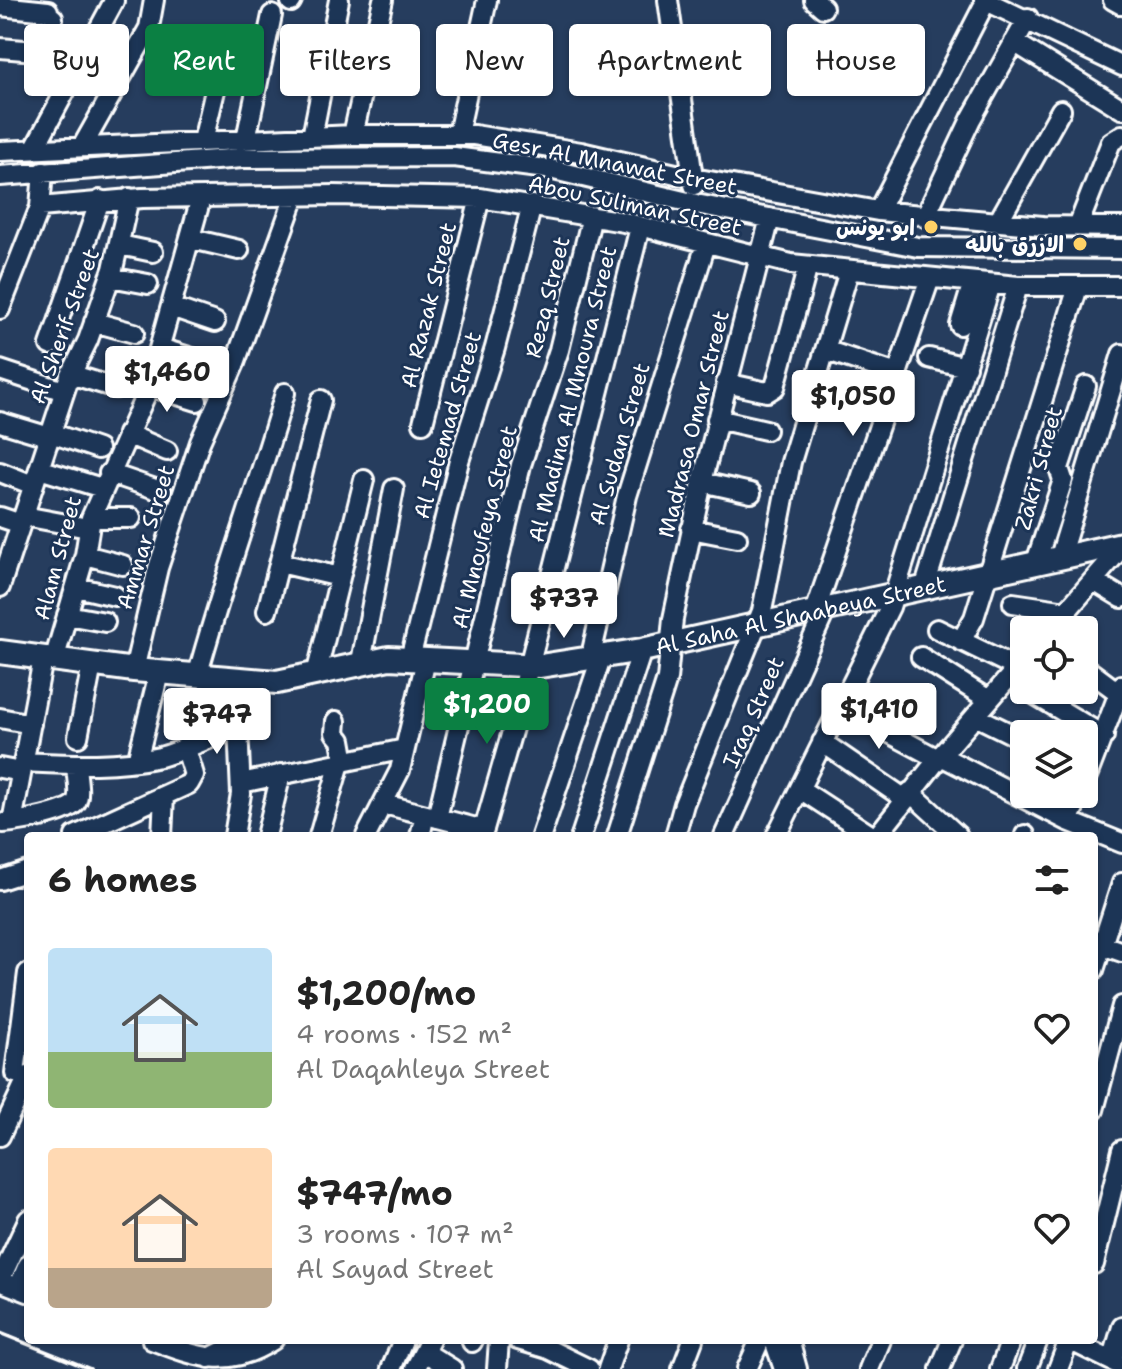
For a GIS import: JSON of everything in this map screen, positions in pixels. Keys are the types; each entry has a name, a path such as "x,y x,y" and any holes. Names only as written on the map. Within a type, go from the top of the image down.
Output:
{"main road":[{"name":"Al Saha Al Shaabeya Street","path":"0,652 236,681 281,682 361,662 418,660 529,667 642,650 925,586 1122,546"}],"street":[{"path":"82,147 149,28 154,0"},
{"path":"312,137 339,0"},
{"path":"353,135 383,0"},
{"path":"458,134 487,0"},
{"path":"668,0 696,204"},
{"path":"878,211 985,0 1024,11 1122,66"},
{"path":"1113,0 1122,5"},
{"path":"34,149 114,1"},
{"path":"0,6 50,15 48,52 0,48"},
{"path":"925,217 971,119 1014,42 1024,11"},
{"path":"246,139 272,15"},
{"path":"1014,42 1122,109"},
{"path":"203,141 214,96"},
{"path":"998,222 1061,110"},
{"name":"Gesr Al Mnawat Street","path":"0,151 353,135 458,134 569,150 693,178 878,211 998,222 1122,227"},
{"path":"1078,226 1111,142 1122,135"},
{"name":"Gesr Al Mnawat Street","path":"0,176 243,158 454,157 554,170 696,204 918,247 1122,249"},
{"path":"0,309 40,207 43,172"},
{"name":"Ammar Street","path":"134,670 158,568 195,455 235,363 295,196"},
{"name":"Abou Suliman Street","path":"40,207 129,198 480,198 592,216 761,258 808,266 1018,286 1122,286"},
{"name":"Al Sherif Street","path":"0,587 7,544 22,520 67,382 110,277 129,198"},
{"name":"Alam Street","path":"6,822 49,660 67,615 85,555 90,523 105,480 149,386 201,198"},
{"name":"Al Razak Street","path":"423,423 480,198"},
{"path":"50,345 100,200"},
{"name":"Al Ietemad Street","path":"368,832 397,777 405,749 418,660 459,461 495,348 532,205"},
{"path":"844,231 850,206"},
{"name":"Rezq Street","path":"546,389 592,216"},
{"name":"Madrasa Omar Street","path":"618,832 667,679 673,619 691,529 770,218"},
{"name":"Al Madina Al Mnoura Street","path":"483,832 529,667 583,441 640,227"},
{"path":"192,239 239,250"},
{"name":"Al Sudan Street","path":"542,832 596,659 627,496 706,244"},
{"path":"120,245 153,252"},
{"path":"726,383 764,392 775,387 808,266"},
{"path":"676,832 684,804 764,604 791,462 849,271"},
{"path":"110,277 148,284"},
{"name":"Iraq Street","path":"726,832 820,610 930,278"},
{"path":"960,325 982,283"},
{"path":"778,832 894,593 966,367 982,283"},
{"path":"925,586 1018,286"},
{"path":"961,641 974,618 1078,287"},
{"path":"171,307 215,322"},
{"path":"94,322 134,333"},
{"path":"160,348 205,362"},
{"path":"825,350 897,374"},
{"path":"1060,557 1122,354"},
{"path":"929,358 966,367"},
{"path":"0,370 116,388"},
{"path":"149,386 197,401"},
{"name":"Zakri Street","path":"1036,562 1063,480 1059,468 1086,386"},
{"name":"Al Mnoufeya Street","path":"422,832 431,816 474,664 524,451 546,389"},
{"path":"197,677 223,579 248,519 285,393"},
{"path":"267,611 321,400"},
{"path":"717,419 766,430"},
{"path":"0,422 98,449"},
{"path":"127,434 167,451"},
{"path":"0,472 105,480 161,491"},
{"path":"316,675 364,480"},
{"path":"702,482 751,493"},
{"path":"361,662 394,489"},
{"path":"0,517 90,523 131,518"},
{"path":"691,529 737,538"},
{"path":"1063,616 1122,546"},
{"path":"85,555 123,565"},
{"path":"280,563 340,577"},
{"path":"1094,581 1122,598"},
{"path":"76,587 115,596"},
{"path":"1013,603 1067,611"},
{"path":"67,615 105,622"},
{"path":"937,629 1010,666"},
{"path":"582,832 642,650"},
{"path":"921,657 989,700"},
{"path":"78,737 92,665"},
{"path":"137,761 159,673"},
{"path":"1098,675 1121,689 1098,749"},
{"path":"883,832 939,757 1010,676"},
{"path":"235,832 241,783 236,681"},
{"path":"1050,704 1104,736"},
{"path":"841,707 1095,832"},
{"path":"975,716 1010,733"},
{"path":"0,718 31,724"},
{"path":"320,832 342,762 341,740 335,733 336,721"},
{"path":"0,768 137,761 236,729"},
{"path":"822,742 908,796 953,832"},
{"path":"103,830 193,779 185,746"},
{"path":"241,783 405,749"},
{"path":"6,822 75,804 76,764"},
{"path":"267,832 281,774"},
{"path":"800,789 880,832"},
{"path":"162,832 164,796"},
{"path":"384,804 480,832"},
{"path":"1068,821 1074,808"},
{"path":"1098,833 1122,843"},
{"path":"0,880 24,872"},
{"path":"1122,883 1098,944 1122,952"},
{"path":"1098,1095 1122,1006"},
{"path":"0,1136 18,1074 24,1013"},
{"path":"1098,1248 1122,1150"},
{"path":"11,1285 24,1235"},
{"path":"11,1285 24,1270"},
{"path":"1078,1344 1110,1363 1122,1327"},
{"path":"170,1344 212,1357 245,1358 267,1344"},
{"path":"212,1357 238,1344"},
{"path":"391,1369 401,1344"},
{"path":"497,1369 499,1344"},
{"path":"534,1344 589,1369"},
{"path":"608,1369 617,1344"},
{"path":"682,1369 691,1344"},
{"path":"747,1369 758,1344"},
{"path":"869,1369 879,1344"},
{"path":"940,1369 950,1344"},
{"path":"1000,1369 1009,1344"},
{"path":"1027,1369 1036,1344"},
{"path":"1058,1369 1071,1344"},
{"path":"424,1354 452,1369"},
{"path":"779,1354 797,1369"}],"railway":[{"path":"0,1333 24,1343"},
{"path":"28,1344 90,1369"}],"place":[{"name":"ابو يونس","path":"931,227"},
{"name":"الازرق بالله","path":"1080,244"}]}
